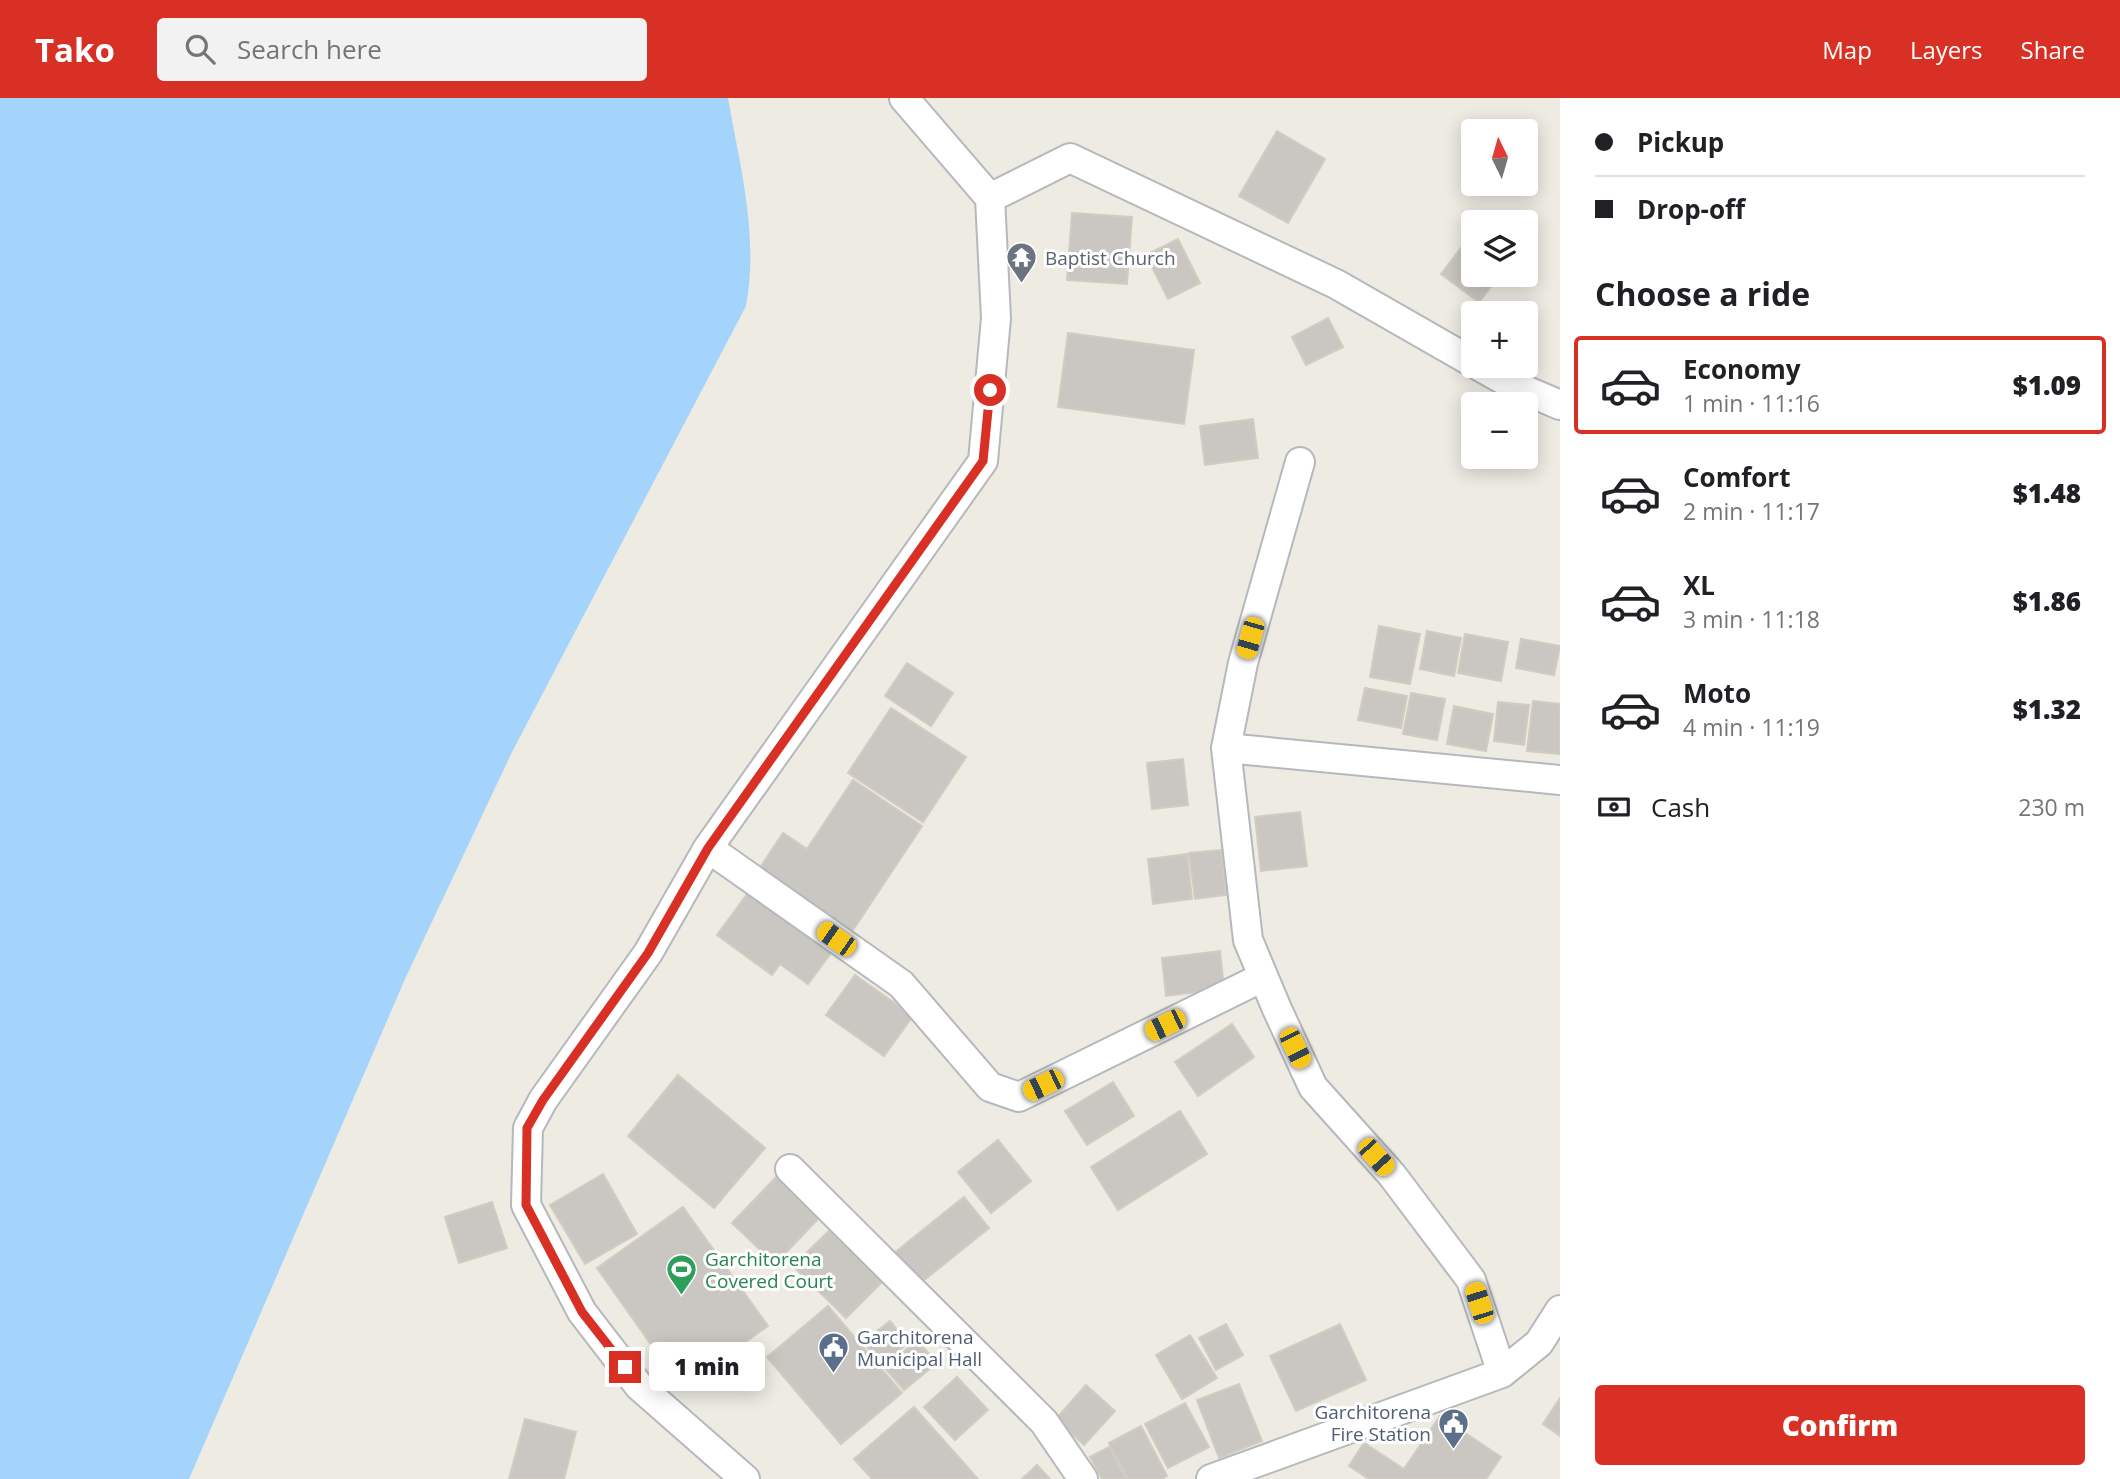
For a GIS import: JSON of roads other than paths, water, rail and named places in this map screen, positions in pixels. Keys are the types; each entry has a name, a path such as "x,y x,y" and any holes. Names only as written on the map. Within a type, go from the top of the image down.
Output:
{"street":[{"path":"745,1479 639,1386 582,1312 526,1205 527,1128 543,1100 648,953 708,848 983,461 996,318 990,198 904,98"},
{"path":"990,198 1070,158 1336,284 1461,356"},
{"path":"1500,378 1560,405"},
{"path":"1300,462 1242,663 1226,748 1248,940 1313,1087 1392,1175 1471,1280 1502,1373"},
{"path":"1226,748 1560,780"},
{"path":"708,848 901,985 990,1087 1018,1097 1263,977"},
{"path":"790,1169 1044,1423 1083,1479"},
{"path":"1211,1479 1502,1373 1539,1343 1560,1310"}],"water":[{"path":"0,98 728,98 746,202 750,254 746,306 512,752 405,979 189,1479 0,1479"}],"place":[{"name":"Baptist Church","path":"1022,285"},
{"name":"Garchitorena Covered Court","path":"682,1297"},
{"name":"Garchitorena Municipal Hall","path":"834,1375"},
{"name":"Garchitorena Fire Station","path":"1454,1450"}]}
